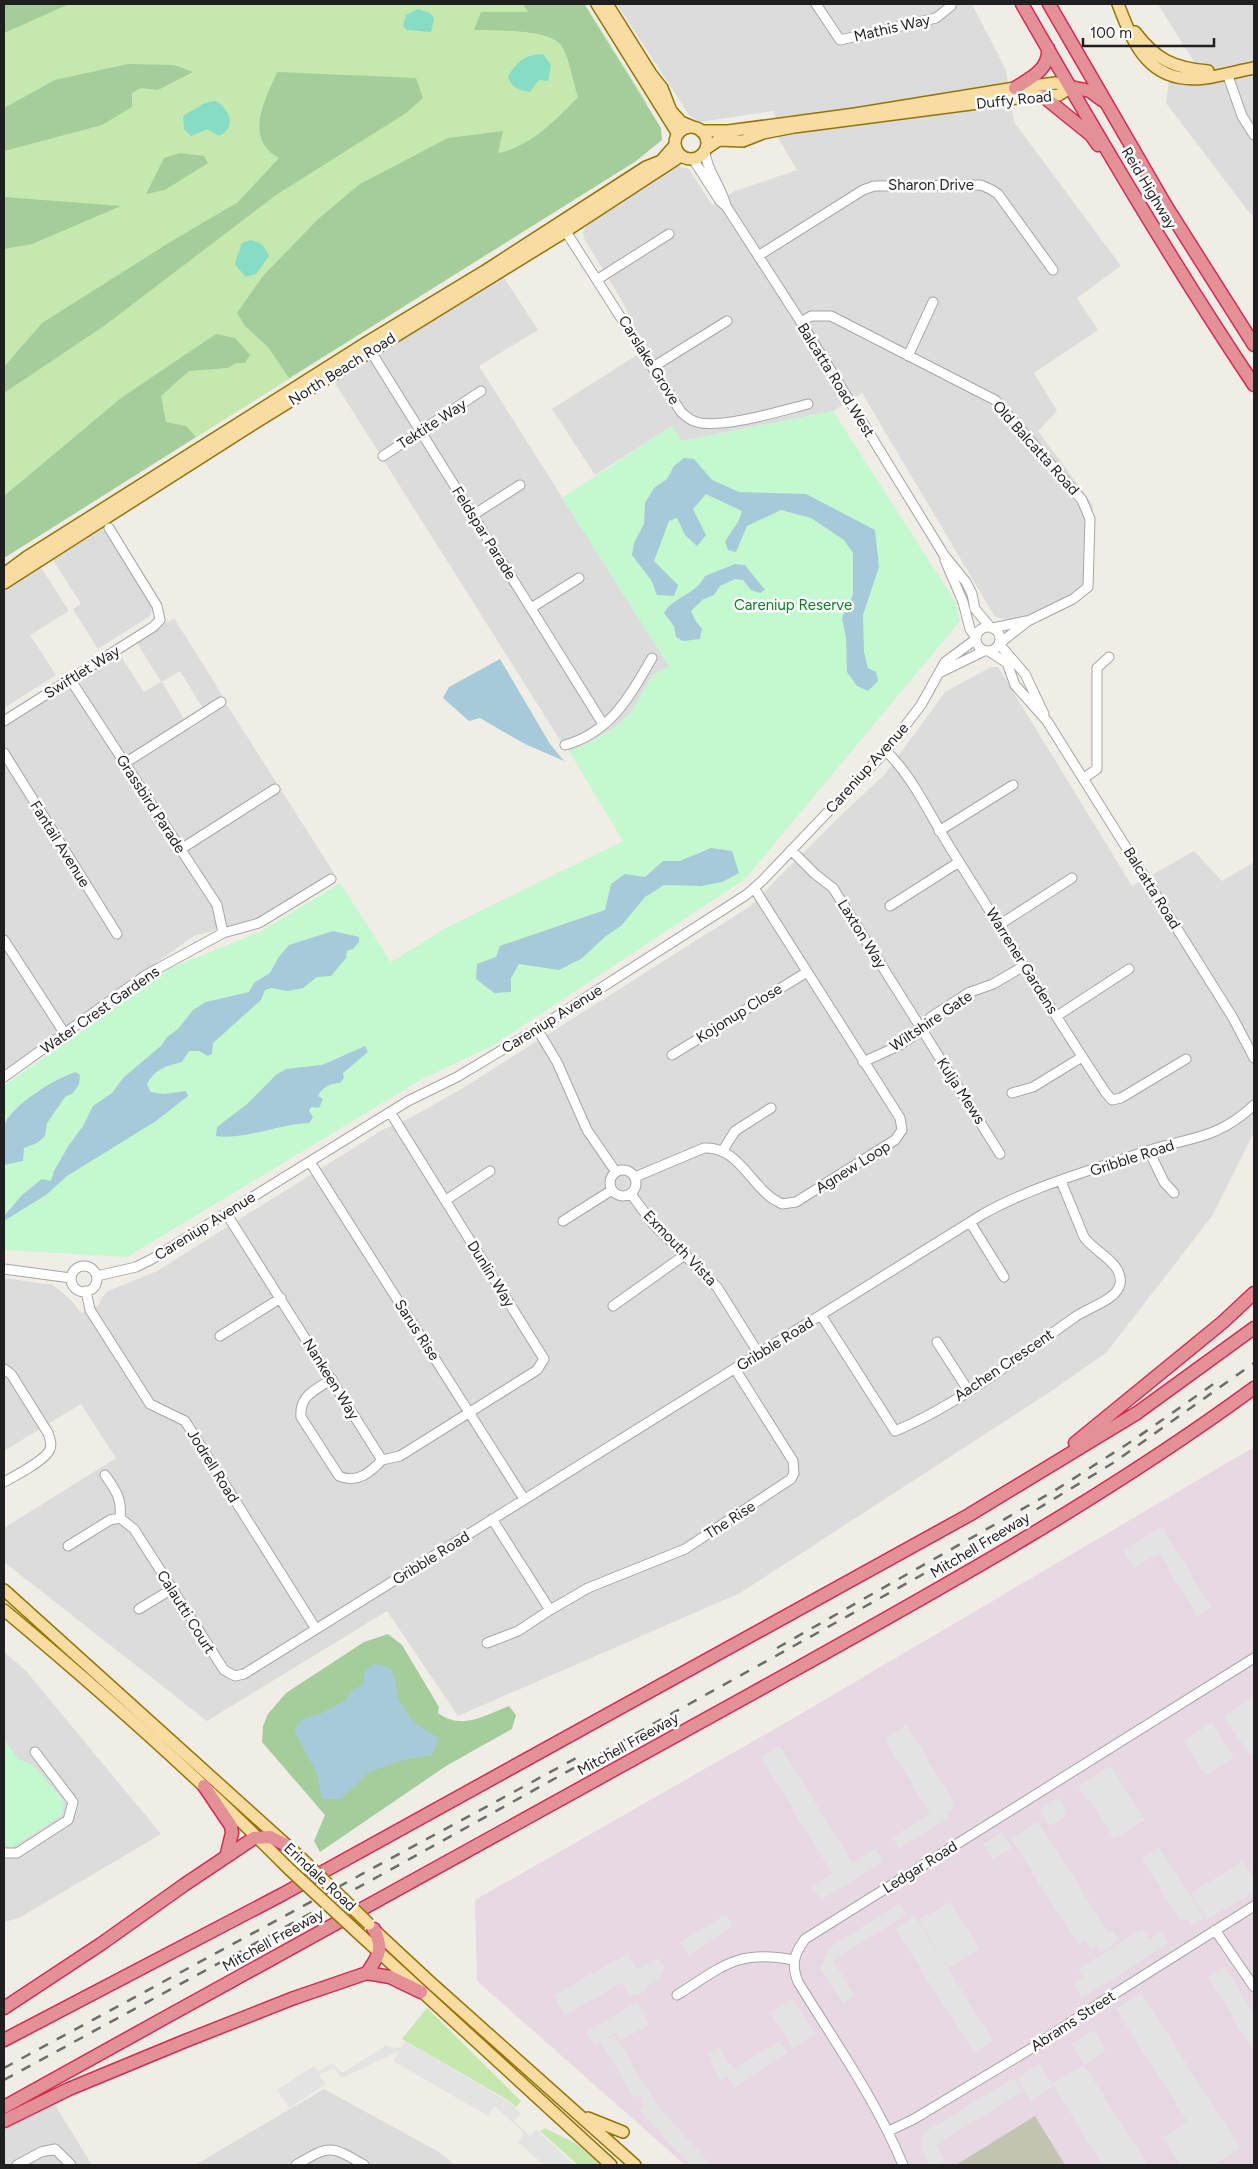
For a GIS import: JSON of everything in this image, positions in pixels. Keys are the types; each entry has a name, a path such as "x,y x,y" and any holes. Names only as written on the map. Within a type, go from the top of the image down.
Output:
{"highway":[{"name":"Reid Highway","path":"1022,4 1129,187 1216,328 1254,385"},
{"name":"Reid Highway","path":"1049,4 1166,206 1254,345"},
{"path":"1016,88 1035,75 1046,64 1048,48"},
{"path":"1071,87 1080,78 1078,55"},
{"path":"1071,87 1090,91 1107,105"},
{"path":"1044,97 1091,135 1129,187"},
{"path":"1034,1476 1223,1322 1254,1293"},
{"name":"Mitchell Freeway","path":"4,2040 283,1894 773,1623 872,1571 1034,1476 1144,1408 1254,1328"},
{"name":"Mitchell Freeway","path":"4,2107 975,1569 1175,1445 1254,1388"},
{"path":"204,1786 231,1826 232,1833 226,1857"},
{"path":"4,2008 258,1837 270,1837 284,1844"},
{"path":"367,1973 380,1953 381,1946 371,1926"},
{"path":"4,2121 70,2090 185,2041 294,1998 367,1973 390,1977 421,1992"}],"main road":[{"path":"597,4 678,145 693,159 702,155 706,150 706,138 697,129 681,122 672,111 662,88 651,74 607,4"},
{"path":"1119,8 1132,41 1140,54 1164,72 1179,77 1204,78 1254,68"},
{"name":"Duffy Road","path":"697,129 728,131 855,114 1056,83 1071,87"},
{"name":"Duffy Road","path":"706,150 719,140 743,141 763,133 794,127 1017,98 1059,95 1071,87"},
{"path":"678,145 685,129 697,129"},
{"name":"North Beach Road","path":"4,574 27,557 486,271 563,227 646,167 661,161 678,145"},
{"name":"North Beach Road","path":"4,584 368,346"},
{"name":"Erindale Road","path":"4,1590 302,1859 430,1982 635,2165"},
{"name":"Erindale Road","path":"4,1610 204,1786 288,1868 421,1992 611,2165"},
{"path":"573,2110 623,2132"}],"street":[{"name":"Mathis Way","path":"816,4 840,40 936,18 951,4"},
{"path":"1227,73 1242,116 1254,135"},
{"name":"Balcatta Road West","path":"706,150 706,161 724,197 726,206"},
{"name":"Balcatta Road West","path":"693,159 720,201 726,206 801,322 944,555 966,582 972,594 975,609 992,628"},
{"name":"Sharon Drive","path":"758,256 863,190 874,186 982,185 998,194 1052,270"},
{"name":"Carslake Grove","path":"563,227 598,279 681,412 694,422 710,424 749,418 808,404"},
{"path":"598,279 668,234"},
{"path":"908,356 933,302"},
{"name":"Old Balcatta Road","path":"801,322 811,316 831,316 995,400 1082,500 1090,519 1088,587 1073,599 1028,621"},
{"path":"653,367 726,321"},
{"name":"Feldspar Parade","path":"368,346 603,724"},
{"name":"Tektite Way","path":"383,456 481,391"},
{"path":"473,515 520,485"},
{"name":"Swiftlet Way","path":"4,721 153,627 160,620 157,606 109,528"},
{"name":"Balcatta Road West","path":"944,555 950,574 963,602 970,629 976,639"},
{"path":"531,608 578,578"},
{"path":"987,651 977,646 976,639 980,630 1028,621"},
{"path":"939,673 987,651 996,649 1000,643 1028,621"},
{"path":"992,628 999,634 1000,643"},
{"name":"Careniup Avenue","path":"97,1276 144,1263 390,1112 468,1071 537,1029 737,902 754,888 886,751 921,705 945,662 976,639"},
{"name":"Balcatta Road","path":"1000,643 1025,674 1039,701 1046,721"},
{"name":"Balcatta Road","path":"987,651 1007,664 1015,685 1046,721 1084,778 1232,1018 1254,1058"},
{"path":"1084,778 1097,769 1096,668 1108,657"},
{"path":"564,745 576,742 618,712 652,658"},
{"name":"Grassbird Parade","path":"70,679 217,905 223,933"},
{"path":"125,764 221,702"},
{"name":"Warrener Gardens","path":"886,751 906,775 1024,966 1112,1100 1121,1098 1186,1059"},
{"name":"Fantail Avenue","path":"4,753 117,934"},
{"path":"939,831 1013,785"},
{"path":"181,849 275,789"},
{"name":"Laxton Way","path":"790,850 833,888 921,1029"},
{"path":"890,906 959,862"},
{"name":"Water Crest Gardens","path":"4,1077 146,975 223,933 259,923 332,878"},
{"path":"999,925 1072,878"},
{"name":"Agnew Loop","path":"723,1150 748,1172 768,1195 782,1204 796,1202 895,1140 902,1130 900,1118 754,888"},
{"path":"4,940 65,1034"},
{"name":"Wiltshire Gate","path":"863,1062 896,1047 921,1029 932,1017 968,993 993,984 1024,966"},
{"path":"1057,1016 1129,969"},
{"name":"Kojonup Close","path":"672,1055 807,972"},
{"path":"537,1029 557,1062 587,1130 616,1172"},
{"name":"Kulja Mews","path":"921,1029 1000,1154"},
{"path":"1012,1093 1032,1087 1082,1057"},
{"name":"Gribble Road","path":"316,1629 970,1222 1010,1199 1149,1151 1216,1132 1239,1119 1254,1105"},
{"path":"635,1177 704,1148 714,1147 723,1150 735,1131 771,1108"},
{"name":"Dunlin Way","path":"390,1112 544,1359 537,1370 470,1412"},
{"path":"1149,1151 1164,1182 1174,1193"},
{"name":"Sarus Rise","path":"310,1162 524,1500"},
{"path":"624,1170 632,1173 635,1177 636,1186 631,1194 623,1196 612,1190 610,1180 616,1172 624,1170"},
{"path":"446,1200 490,1171"},
{"name":"Aachen Crescent","path":"821,1315 895,1431 926,1418 1005,1367 1084,1310 1112,1296 1119,1287 1119,1274 1111,1262 1084,1238 1061,1181"},
{"path":"563,1221 612,1190"},
{"name":"Exmouth Vista","path":"631,1194 653,1224 686,1254 717,1287 759,1354"},
{"name":"Nankeen Way","path":"226,1213 382,1460"},
{"path":"970,1222 1004,1277"},
{"path":"613,1306 686,1254"},
{"path":"83,1266 92,1268 97,1276 93,1288 86,1292 73,1286 71,1278 74,1269 83,1266"},
{"path":"4,1269 71,1278"},
{"name":"Jodrell Road","path":"86,1292 90,1310 150,1404 185,1421 316,1629"},
{"path":"220,1336 281,1298"},
{"path":"936,1342 968,1390"},
{"name":"The Rise","path":"550,1610 588,1588 685,1549 761,1500 793,1476 794,1467 790,1456 735,1368"},
{"path":"4,1369 11,1374 48,1433 51,1444 49,1451 42,1458 4,1482"},
{"path":"332,1379 306,1397 300,1406 302,1417 339,1476 348,1480 358,1479 382,1460 400,1456 470,1412"},
{"path":"68,1546 110,1520 120,1518 120,1500 106,1475"},
{"name":"Calautti Court","path":"120,1518 134,1530 221,1667 231,1675 244,1674 316,1629"},
{"path":"487,1643 518,1631 550,1610 492,1519"},
{"path":"139,1609 172,1589"},
{"name":"Ledgar Road","path":"793,1960 797,1949 804,1939 1254,1658"},
{"path":"4,1853 16,1853 68,1820 73,1802 35,1752"},
{"name":"Abrams Street","path":"889,2131 914,2119 1032,2048 1254,1906"},
{"path":"1215,1930 1254,1988"},
{"path":"676,1995 729,1963 741,1958 767,1956 793,1960 798,1982 889,2131 903,2165"},
{"path":"17,2165 41,2152 55,2149 71,2165"},
{"path":"296,2165 321,2150 329,2149 341,2152 364,2165"}],"shaded area":[{"path":"617,4 972,4 1006,70 1014,122 1121,266 1077,298 1098,330 1034,373 1057,411 1038,431 1093,505 1085,582 1082,588 1059,602 1016,621 995,617 862,393 833,411 681,441 672,426 595,475 552,409 640,353 625,306 584,238 583,232 588,224 678,166 689,169 712,205 735,191 797,170 778,138 774,111 699,122 689,115"},
{"path":"1158,4 1254,4 1254,217 1166,103 1171,64 1194,62"},
{"path":"492,259 538,330 479,366 669,666 653,675 640,700 618,725 586,745 569,751 565,748 323,364"},
{"path":"103,529 152,608 150,616 98,649 73,609 81,604 53,560"},
{"path":"40,566 69,611 30,635 56,675 4,708 4,589"},
{"path":"174,618 224,698 204,710 180,671 162,682 190,729 227,705 334,873 265,917 194,936 4,1071 4,726 119,653 144,692 161,682 136,641"},
{"path":"991,667 998,667 1132,886 1194,851 1222,881 1254,862 1254,1132 1212,1216 1106,1353 1050,1392 740,1593 458,1716 387,1611 207,1721 4,1562 4,1528 116,1458 81,1404 4,1451 4,1278 53,1285 71,1300 81,1313 99,1305 102,1297 108,1291 157,1271 384,1129 412,1117 463,1088 749,907 885,774 945,692"},
{"path":"1254,1447 1254,2165 685,2165 477,1981 475,1900 792,1719"},
{"path":"1162,1527 1211,1607 1197,1616 1159,1553 1134,1568 1123,1550"},
{"path":"4,1652 26,1671 161,1834 19,1918 4,1922"},
{"path":"1254,1696 1254,1753 1250,1755 1224,1716"},
{"path":"1212,1723 1234,1758 1206,1775 1184,1740"},
{"path":"907,1725 956,1806 947,1812 950,1817 899,1848 892,1837 930,1814 884,1738"},
{"path":"780,1745 852,1863 875,1849 883,1862 821,1900 812,1886 832,1873 761,1757"},
{"path":"1111,1766 1145,1820 1114,1839 1090,1800 1087,1802 1078,1786"},
{"path":"1058,1798 1068,1814 1049,1826 1039,1810"},
{"path":"1038,1821 1108,1932 1113,1930 1119,1940 1101,1952 1096,1945 1091,1949 1085,1940 1078,1944 1011,1839"},
{"path":"1002,1832 1012,1848 993,1860 983,1844"},
{"path":"1159,1847 1204,1918 1192,1925 1189,1919 1181,1921 1141,1858"},
{"path":"1243,1861 1254,1880 1254,1891 1207,1920 1191,1893"},
{"path":"950,1902 979,1949 948,1968 919,1920"},
{"path":"899,1903 906,1914 833,1961 855,1996 843,2004 820,1969 828,1949"},
{"path":"726,1914 733,1926 688,1955 680,1943"},
{"path":"915,1916 993,2041 974,2053 896,1930 896,1928"},
{"path":"1142,1929 1149,1939 1161,1931 1169,1943 1082,1998 1073,1984 1083,1977 1078,1969"},
{"path":"627,1954 636,1970 657,1958 665,1969 660,1973 661,1977 646,1987 647,1990 640,1994 629,1996 622,1983 565,2015 554,1995"},
{"path":"1224,1966 1254,2014 1254,2051 1208,1977"},
{"path":"1141,1993 1240,2148 1214,2165 1180,2165 1162,2138 1187,2121 1116,2009"},
{"path":"792,1998 815,2034 793,2048 770,2012"},
{"path":"637,2002 650,2024 620,2041 616,2033 604,2040 615,2036 657,2105 711,2165 691,2165 663,2136 640,2111 643,2105 641,2095 634,2098 601,2042 595,2045 586,2032"},
{"path":"1093,2030 1106,2051 1084,2065 1071,2044"},
{"path":"405,2041 509,2102 521,2114 514,2121 530,2136 536,2129 574,2165 544,2165 518,2142 524,2133 497,2108 494,2106 488,2116 393,2061 399,2051 342,2078 334,2068 319,2075 326,2084 289,2108 277,2090 314,2066 318,2072 332,2063 342,2073 387,2045 389,2047 401,2048"},
{"path":"779,2041 787,2053 734,2088 727,2076 721,2080 710,2064 713,2061 708,2054 718,2047 734,2070"},
{"path":"1039,2064 1052,2084 1084,2065 1148,2165 1102,2165 1054,2086 1031,2101 1017,2079"},
{"path":"1013,2078 1022,2092 935,2145 945,2161 938,2165 930,2165 924,2155 921,2137 927,2131"},
{"path":"324,2089 439,2152 455,2165 195,2165"},
{"path":"52,2100 92,2165 4,2165 4,2129"},
{"path":"1035,2116 1065,2165 956,2165"}],"green space":[{"path":"4,4 585,4 647,103 636,161 4,558"},
{"path":"4,4 69,4 4,33"},
{"path":"523,4 584,4 661,128 662,140 636,161 289,378 268,347 245,326 237,313 263,276 318,219 360,184 448,138 503,131 498,153 521,145 542,131 578,97 570,65 563,48 557,42 548,37 523,32 474,30 481,12 528,12"},
{"path":"418,9 430,13 434,19 431,32 407,30 403,26 406,15"},
{"path":"543,54 551,65 548,81 539,80 530,92 514,86 508,77 518,63 526,57"},
{"path":"128,64 174,65 193,72 158,90 141,88 132,93 132,107 102,125 4,151 4,108 55,80"},
{"path":"277,72 416,78 423,98 406,113 276,195 104,326 4,393 4,367 42,323 238,202 279,158 268,150 259,130 263,107"},
{"path":"216,101 225,109 230,118 228,128 219,136 207,129 191,136 184,129 183,116 205,103"},
{"path":"180,153 204,156 208,163 165,190 146,194 164,158"},
{"path":"4,197 121,206 32,244 4,249"},
{"path":"251,240 262,245 269,256 256,274 246,277 235,263 242,243"},
{"path":"216,334 235,338 250,355 245,363 236,363 228,368 189,371 161,396 166,422 186,426 196,437 4,558 4,496 121,398"},
{"name":"Careniup Reserve","path":"833,411 956,603 960,621 745,879 492,1046 424,1078 127,1257 4,1250 4,1086 170,968 260,932 340,883 391,962 446,928 623,841 569,751 594,741 609,732 633,709 651,678 669,666 562,498 672,426 682,441"},
{"path":"388,1634 402,1645 439,1707 438,1713 456,1721 465,1721 474,1720 509,1706 516,1715 512,1729 446,1766 320,1852 314,1841 325,1815 262,1742 263,1726 268,1714 286,1693 364,1642"},
{"path":"4,1739 18,1759 33,1765 64,1801 62,1815 10,1849 4,1841"},
{"path":"427,2008 521,2101 516,2107 508,2100 402,2039"},
{"path":"545,2128 575,2143 602,2165 578,2165 540,2131"}],"water":[{"path":"684,458 694,459 712,480 739,492 806,494 875,530 879,567 863,615 864,652 868,668 876,672 878,681 868,691 857,686 847,672 846,638 842,618 853,595 853,553 844,540 811,518 781,510 747,526 736,552 728,550 725,542 742,511 706,494 693,509 706,535 697,546 685,535 677,518 669,521 654,561 678,585 674,596 657,595 651,580 632,555 634,543 644,524 645,503 654,488 667,479 674,466"},
{"path":"735,564 745,565 765,590 760,593 751,590 743,580 735,579 720,586 714,595 702,600 691,611 702,629 700,639 683,641 676,637 674,626 664,613 668,607 691,592 705,576"},
{"path":"500,659 550,744 564,761 523,743 480,718 469,721 443,698 449,687"},
{"path":"711,848 732,851 739,873 722,882 701,886 664,885 645,897 621,926 606,936 581,959 559,970 519,964 511,978 511,992 494,993 476,979 477,964 496,957 500,946 605,910 611,884 625,874 645,877 663,861 680,861"},
{"path":"333,931 359,937 359,942 353,949 347,951 346,958 331,976 317,977 303,988 288,991 271,988 265,990 261,1000 213,1043 212,1054 208,1056 199,1051 189,1051 182,1062 156,1072 147,1085 151,1092 164,1094 186,1091 188,1096 156,1121 67,1176 46,1195 4,1221 4,1216 22,1195 42,1179 51,1181 54,1171 83,1126 93,1106 112,1093 124,1077 161,1046 193,1010 206,1002 249,992 254,983 270,973 278,958 289,945"},
{"path":"365,1046 368,1052 343,1073 344,1078 340,1083 327,1086 322,1090 318,1096 323,1099 319,1108 311,1107 309,1111 313,1117 309,1123 240,1136 216,1136 217,1127 247,1104 276,1075 286,1069 322,1065"},
{"path":"76,1072 80,1075 79,1084 73,1093 65,1097 47,1123 45,1136 37,1143 24,1148 23,1161 4,1165 3,1134 8,1118 24,1101 35,1093"},
{"path":"373,1664 390,1669 396,1680 399,1700 410,1718 439,1738 432,1755 406,1759 369,1772 341,1799 322,1799 317,1773 294,1730 303,1719 320,1714 346,1700 352,1690 364,1684 364,1673"}],"pier":[{"path":"308,1855 375,1920 354,1932 288,1868"}],"railway":[{"path":"4,2080 379,1876 1001,1531 1113,1463 1254,1363"},
{"path":"777,1648 1054,1491 1132,1441 1215,1383"},
{"path":"4,2068 580,1756"}]}
